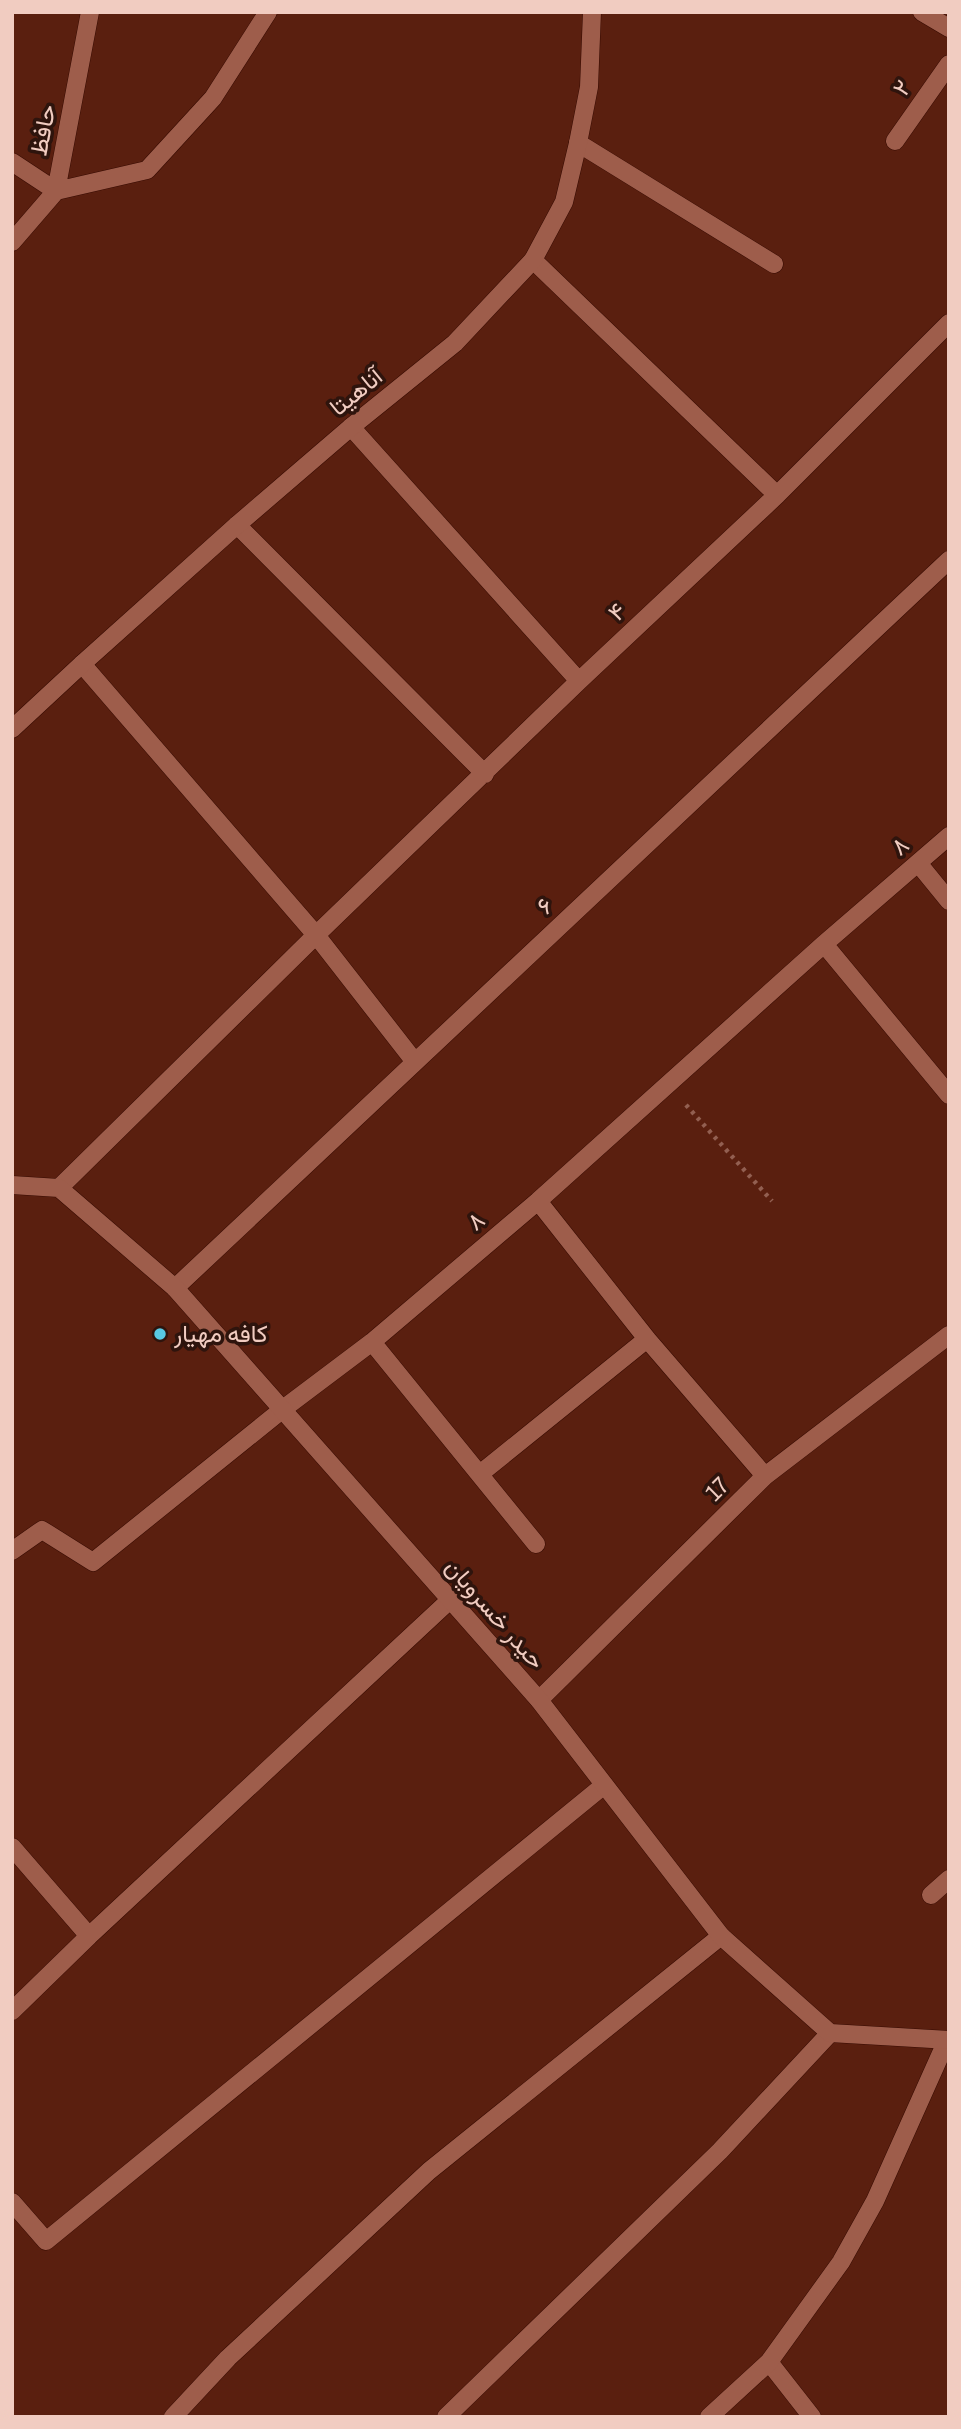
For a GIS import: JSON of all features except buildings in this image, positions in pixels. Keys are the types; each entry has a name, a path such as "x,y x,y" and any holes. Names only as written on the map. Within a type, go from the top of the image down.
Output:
{"street":[{"name":"حافظ","path":"12,242 55,191 90,12"},
{"path":"12,162 55,191 146,170 213,98 268,12"},
{"name":"آناهیتا","path":"12,729 237,525 455,343 533,260 564,202 579,143 589,87 592,12"},
{"path":"922,12 949,28"},
{"name":"۲","path":"895,141 949,64"},
{"path":"579,143 774,264"},
{"path":"533,260 777,495"},
{"name":"۴","path":"60,1188 316,935 579,681 777,495 949,323"},
{"path":"351,428 579,681"},
{"path":"237,525 485,774"},
{"name":"۶","path":"175,1288 949,560"},
{"path":"82,664 316,935 415,1062"},
{"name":"۸","path":"12,1551 42,1530 93,1562 283,1409 372,1342 538,1201 824,944 949,836"},
{"path":"918,863 949,901"},
{"path":"824,944 949,1095"},
{"path":"12,1185 60,1188"},
{"name":"حیدر خسرویان","path":"60,1188 175,1288 539,1700 721,1936 830,2033"},
{"path":"538,1201 647,1339 765,1476"},
{"name":"17","path":"539,1700 765,1476 949,1335"},
{"path":"481,1473 647,1339"},
{"path":"372,1342 536,1544"},
{"path":"12,2011 89,1936 451,1600"},
{"path":"12,2202 47,2241 603,1786"},
{"path":"12,1847 89,1936"},
{"path":"931,1895 949,1879"},
{"path":"173,2417 228,2358 429,2171 721,1936"},
{"path":"446,2417 720,2151 830,2033 948,2040 876,2201 841,2262 769,2362 709,2417"},
{"path":"769,2362 812,2417"}],"path":[{"path":"667,1084 772,1201"}],"place":[{"name":"کافه مهیار","path":"160,1334"}]}
